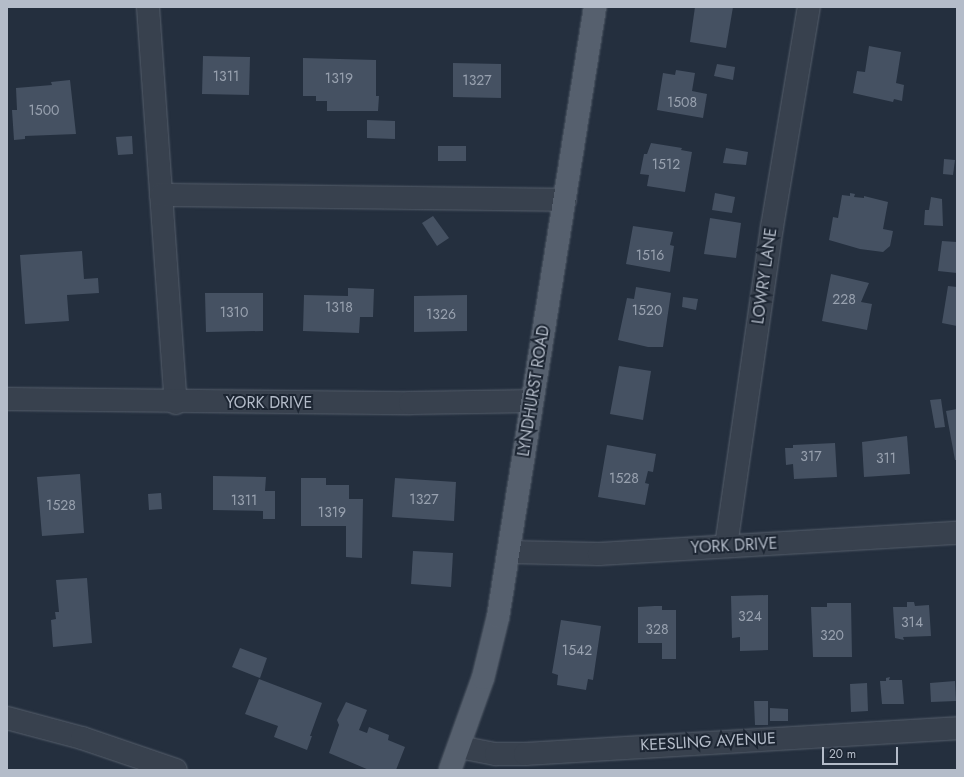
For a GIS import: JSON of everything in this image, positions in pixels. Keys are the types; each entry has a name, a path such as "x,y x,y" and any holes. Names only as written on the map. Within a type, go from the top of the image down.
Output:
{"main road":[{"name":"LYNDHURST ROAD","path":"450,770 485,670 498,617 510,552 532,401 595,7"}],"street":[{"path":"148,7 176,402"},
{"name":"LOWRY LANE","path":"726,546 772,227 809,7"},
{"path":"161,195 565,200"},
{"name":"YORK DRIVE","path":"7,399 176,402 410,403 532,401"},
{"name":"YORK DRIVE","path":"510,552 599,554 957,533"},
{"path":"7,718 82,738 176,770"},
{"name":"KEESLING AVENUE","path":"459,747 496,754 525,754 957,728"}],"building":[{"path":"695,7 733,7 726,48 690,42"},
{"path":"869,46 901,52 896,83 904,85 902,101 894,99 893,102 853,93 857,71 865,72"},
{"path":"203,56 250,57 249,95 202,94"},
{"path":"303,58 376,60 376,96 379,96 378,111 327,111 327,101 316,101 316,96 303,96"},
{"path":"453,63 501,64 501,98 453,97"},
{"path":"717,64 735,67 733,80 714,76"},
{"path":"676,70 695,73 692,91 707,94 703,118 657,110 663,73 675,75"},
{"path":"70,80 76,134 25,136 25,139 14,140 12,110 17,110 16,88 52,85 51,82"},
{"path":"367,120 395,121 395,139 367,138"},
{"path":"132,136 133,154 118,155 116,137"},
{"path":"651,143 682,148 681,150 692,152 685,192 647,186 649,175 640,174 644,154 647,154"},
{"path":"438,146 466,146 466,161 438,161"},
{"path":"726,148 748,152 746,165 723,163"},
{"path":"944,159 955,160 953,175 943,174"},
{"path":"715,193 735,197 732,213 712,210"},
{"path":"850,193 855,194 854,197 864,198 864,196 888,202 883,229 893,231 890,246 883,252 860,249 829,240 833,217 838,218 842,195 850,196"},
{"path":"931,197 942,199 943,226 924,225 925,210 929,210"},
{"path":"433,216 449,238 437,246 422,223"},
{"path":"710,218 741,223 736,258 704,254"},
{"path":"633,226 673,232 670,245 674,246 670,272 626,264"},
{"path":"942,241 957,242 957,273 938,271"},
{"path":"82,251 84,279 98,278 99,293 67,295 69,321 25,324 20,255"},
{"path":"831,274 869,283 861,302 872,304 867,330 822,321"},
{"path":"948,286 957,287 957,326 942,323"},
{"path":"636,287 671,293 663,347 648,347 618,340 627,298 634,299"},
{"path":"348,288 374,289 373,317 360,317 359,333 303,331 304,295 348,296"},
{"path":"205,293 263,293 263,331 206,332"},
{"path":"467,295 467,331 414,332 414,296"},
{"path":"683,297 698,299 696,310 682,307"},
{"path":"619,366 651,371 643,420 610,414"},
{"path":"941,399 945,427 935,428 930,400"},
{"path":"957,409 957,460 955,460 946,411"},
{"path":"907,436 910,474 864,477 862,442"},
{"path":"835,443 837,477 794,479 793,464 786,465 785,448 793,448 793,445"},
{"path":"607,445 656,454 653,472 648,471 645,483 649,484 645,505 598,497"},
{"path":"80,474 84,533 42,536 37,477"},
{"path":"213,476 266,477 265,491 275,491 275,519 263,519 263,511 213,510"},
{"path":"301,478 326,478 326,485 349,485 349,499 363,499 362,558 346,557 346,526 301,526"},
{"path":"395,478 456,482 454,521 392,517"},
{"path":"161,493 162,509 149,510 148,494"},
{"path":"413,551 453,553 451,587 411,584"},
{"path":"87,578 92,643 53,647 51,620 56,619 55,612 59,612 56,580"},
{"path":"768,595 768,650 740,651 740,637 732,638 731,596"},
{"path":"907,602 914,602 915,606 929,605 931,636 903,637 904,640 895,638 893,607 907,607"},
{"path":"827,603 851,603 852,657 813,657 811,607 827,607"},
{"path":"662,606 662,610 676,610 676,659 662,659 662,643 638,643 638,607"},
{"path":"561,620 601,626 593,680 588,679 586,690 557,685 558,675 552,673"},
{"path":"240,648 267,658 260,678 232,667"},
{"path":"890,677 889,680 902,680 904,704 882,704 880,681 886,681 886,678"},
{"path":"259,679 322,703 310,736 312,736 307,750 274,737 278,726 245,714"},
{"path":"955,681 956,701 931,702 930,683"},
{"path":"867,683 868,711 851,712 850,684"},
{"path":"754,701 768,701 768,725 755,725"},
{"path":"346,702 367,710 359,730 367,733 369,727 389,735 388,740 405,747 396,770 369,770 329,753 339,725 337,720"},
{"path":"770,708 788,709 788,721 770,721"}]}
